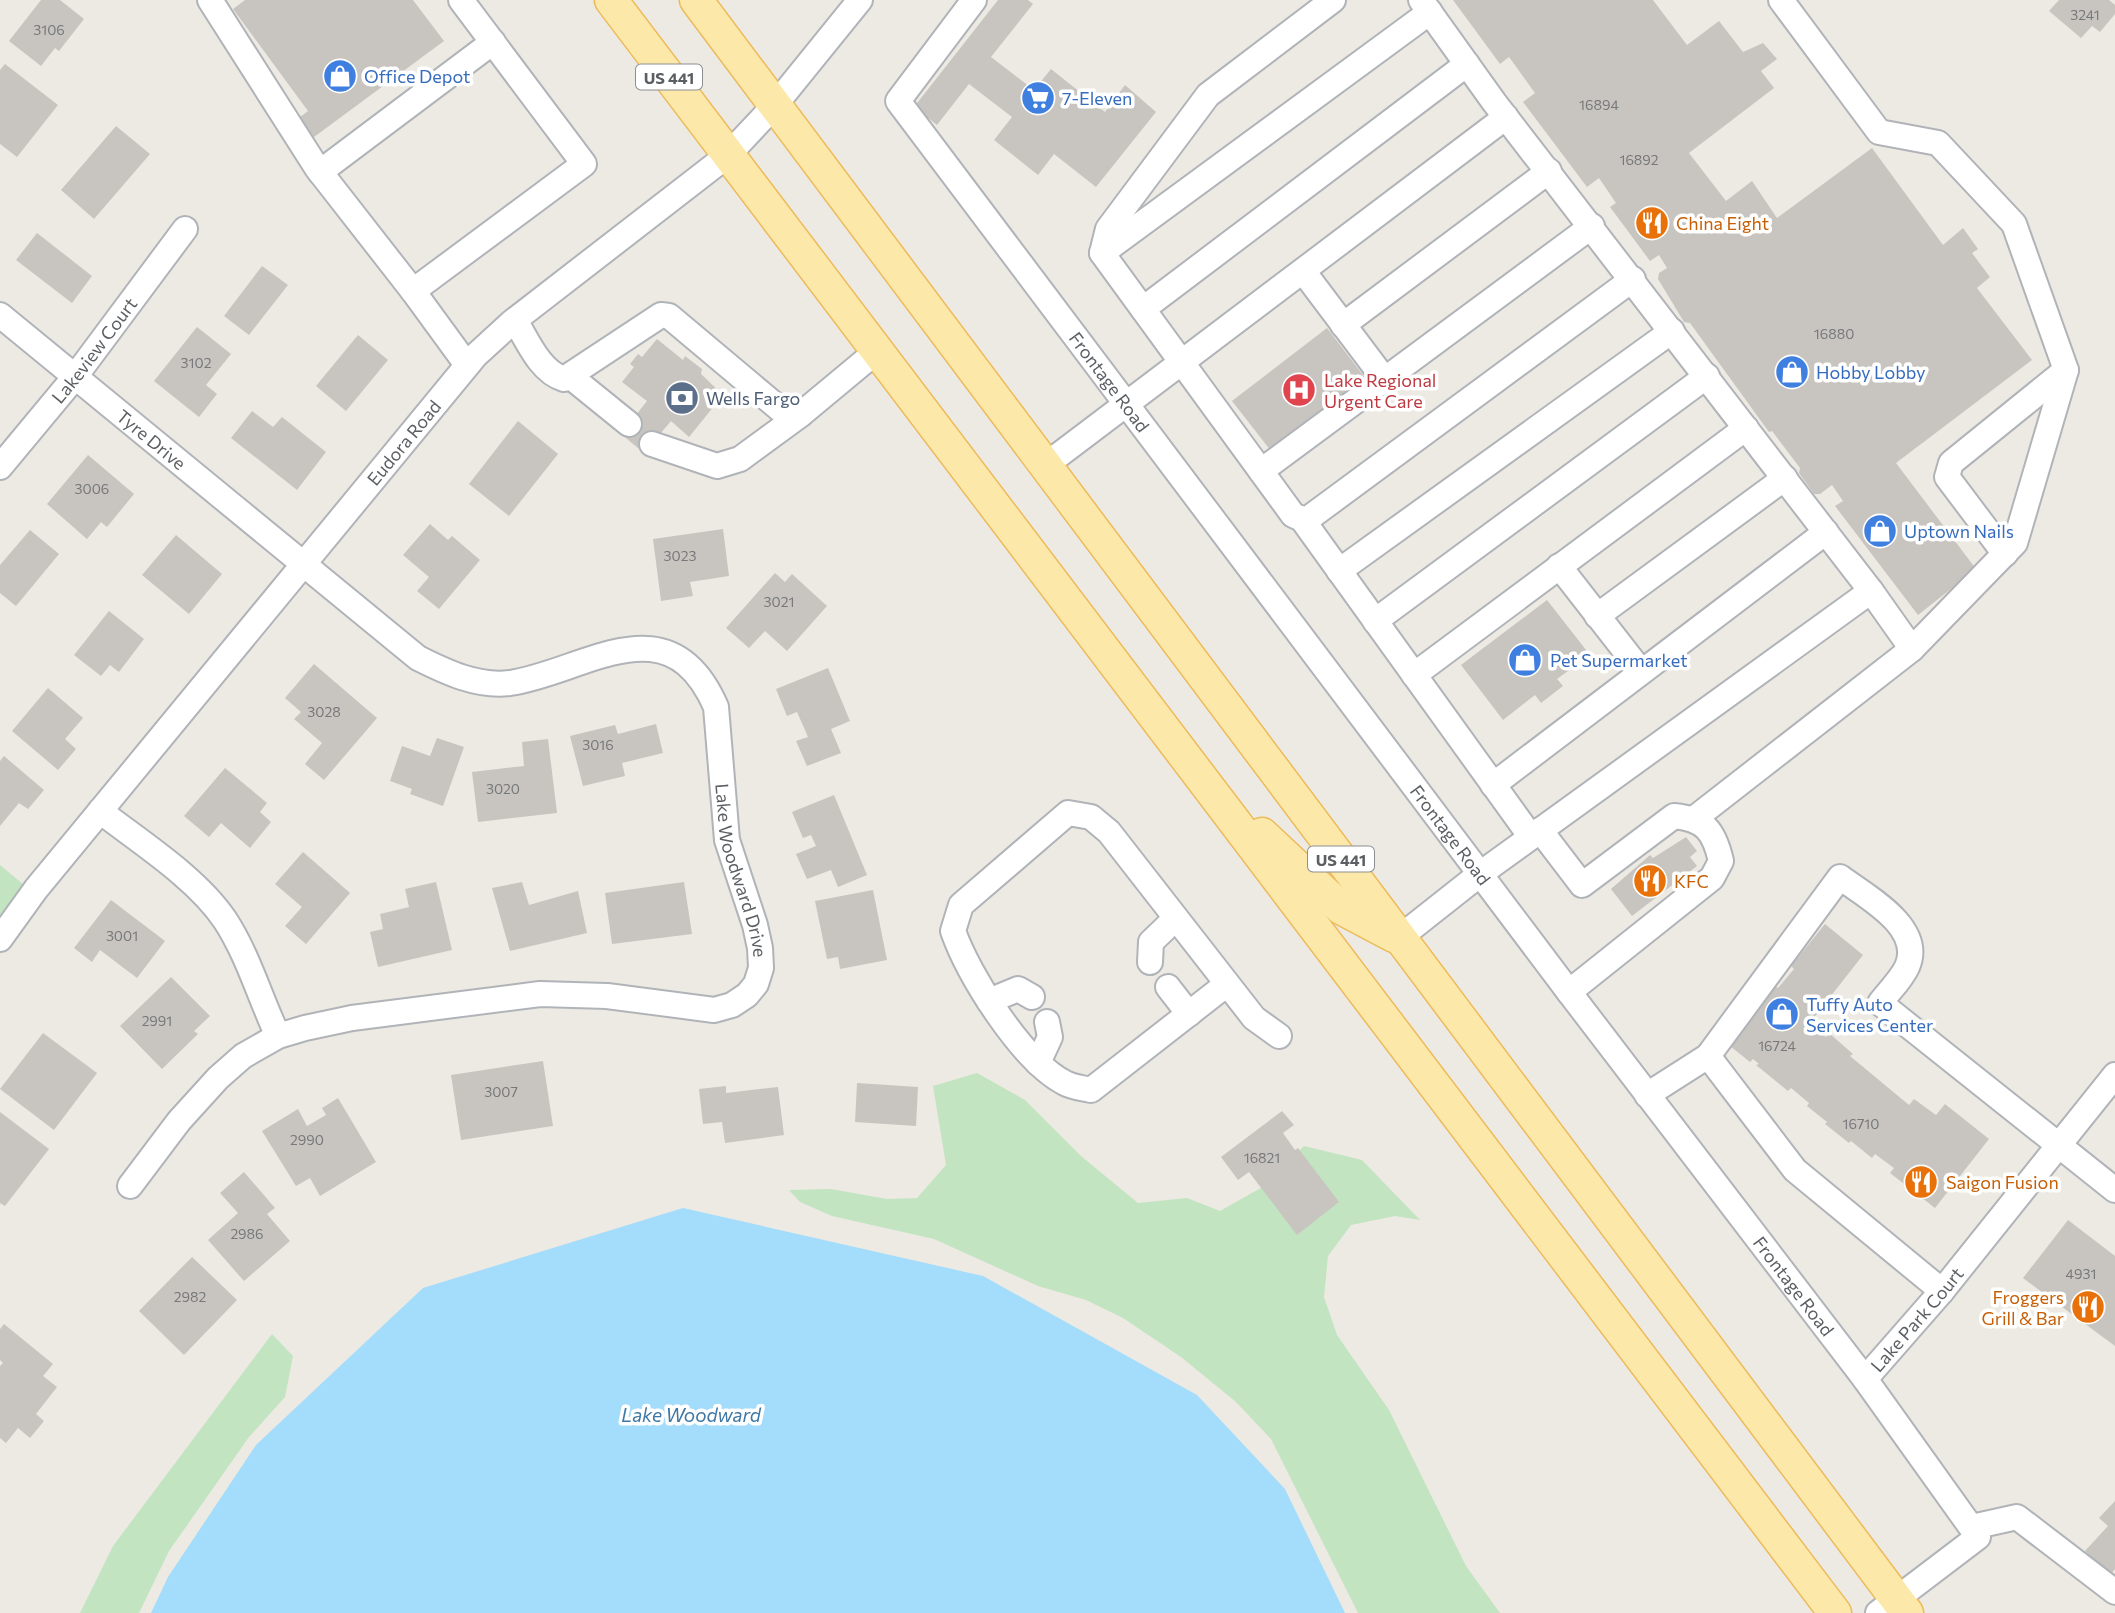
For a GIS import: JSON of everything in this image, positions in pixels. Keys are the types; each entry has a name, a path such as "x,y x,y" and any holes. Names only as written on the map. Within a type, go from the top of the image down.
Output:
{"main road":[{"name":"US 441","path":"611,0 1835,1613"},
{"name":"US 441","path":"696,0 1047,464 1894,1608"},
{"path":"1197,773 1341,908 1399,938"}],"street":[{"path":"210,0 322,174 467,365"},
{"path":"413,291 584,164 461,0"},
{"name":"Eudora Road","path":"0,939 100,811 467,365 515,320 728,155 775,104 860,0"},
{"name":"Frontage Road","path":"974,0 898,101 1126,405 1264,583 1569,992 1865,1379"},
{"path":"1102,253 1108,229 1208,95 1333,0"},
{"path":"1695,818 1912,649 2015,543 2066,370 2014,224 1938,143 1879,132 1781,0"},
{"path":"1102,253 1425,6 1506,117 1785,478 1912,649"},
{"path":"322,174 498,48"},
{"path":"1143,309 1467,64"},
{"path":"1047,464 1506,117"},
{"path":"1343,325 1549,171"},
{"path":"1261,471 1592,226"},
{"name":"Lakeview Court","path":"0,467 74,378 185,229"},
{"path":"1102,253 1293,515 1302,519 1493,785 1583,885 1674,816 1695,818 1715,837 1721,861 1712,878 1569,992"},
{"path":"1303,271 1385,380"},
{"path":"1302,519 1309,518 1633,279"},
{"name":"Tyre Drive","path":"0,315 304,563"},
{"path":"515,320 552,374 564,379 661,315 669,316 781,410 793,416 800,415"},
{"path":"1339,571 1672,331"},
{"path":"652,444 717,466 740,459 800,415 877,351"},
{"path":"2005,554 1947,477 1951,463 2066,370"},
{"path":"1375,621 1707,376"},
{"path":"570,377 629,424"},
{"path":"1414,675 1746,428"},
{"path":"1597,616 1785,478"},
{"path":"1493,785 1640,670 1826,532"},
{"name":"Lake Woodward Drive","path":"130,1186 179,1121 218,1078 243,1056 278,1037 352,1018 540,994 607,996 714,1010 747,995 756,984 761,968 755,925 727,840 716,707 709,690 690,670 660,651 628,648 602,653 511,683 470,680 418,658 304,563"},
{"path":"1559,566 1640,670"},
{"path":"1399,938 1480,874 1871,591"},
{"path":"100,811 199,891 223,917 238,941 278,1037"},
{"path":"1227,984 1091,1090 1067,1084 1038,1063 989,1001 953,931 961,905 1068,813 1091,817 1109,832 1254,1018 1279,1036"},
{"path":"1647,1095 1708,1055 1840,877 1900,923 1909,943 1908,966 1880,1003 2115,1190"},
{"path":"1150,962 1151,942 1175,919"},
{"path":"1168,987 1189,1014"},
{"path":"989,1001 1018,989 1032,997"},
{"path":"1038,1063 1050,1037 1047,1022"},
{"path":"1708,1055 1795,1170 1942,1291"},
{"name":"Lake Park Court","path":"1972,1527 1865,1379 1942,1291 2115,1075"},
{"path":"1894,1608 1979,1536 1972,1527 2017,1517 2115,1592"}],"green space":[{"path":"0,865 24,885 0,918"},
{"path":"977,1073 1025,1100 1081,1156 1138,1203 1187,1198 1220,1211 1266,1185 1304,1146 1362,1160 1420,1220 1395,1216 1351,1225 1328,1256 1324,1297 1337,1335 1389,1410 1466,1566 1500,1613 1358,1613 1271,1439 1236,1402 1181,1357 1123,1318 1086,1300 1038,1286 934,1239 832,1216 800,1202 789,1190 831,1189 887,1199 917,1198 946,1165 933,1086"},
{"path":"272,1334 293,1356 285,1397 249,1437 169,1551 139,1613 80,1613 113,1546"}],"water":[{"name":"Lake Woodward","path":"683,1208 983,1276 1197,1395 1285,1489 1345,1613 151,1613 168,1577 256,1445 423,1288"}],"building":[{"path":"41,0 60,0 84,19 59,51 55,48 41,66 9,41"},
{"name":"Office Depot","path":"245,0 413,0 444,41 310,140 296,120 308,111 233,9"},
{"name":"7-Eleven","path":"998,0 1028,0 1033,4 991,57 1034,90 1051,69 1105,112 1125,85 1156,112 1096,187 1054,154 1038,175 994,140 1012,117 969,84 937,125 914,107"},
{"path":"1453,0 1653,0 1687,45 1719,21 1743,52 1763,43 1777,59 1761,71 1774,88 1689,153 1726,201 1752,181 1777,218 1872,148 1943,245 1963,228 1978,249 1972,253 1990,277 1977,288 2032,360 1896,463 1976,569 1918,615 1835,506 1843,501 1832,485 1820,494 1814,494 1799,473 1800,468 1772,431 1769,432 1690,323 1684,322 1658,279 1659,273 1667,268 1659,255 1650,261 1610,207 1616,203 1599,178 1587,187 1523,102 1535,93 1509,57 1500,64"},
{"path":"2059,0 2109,0 2115,5 2115,14 2100,32 2092,26 2081,38 2049,11"},
{"path":"5,64 58,105 17,157 0,144 0,70"},
{"path":"116,126 150,154 94,219 61,190"},
{"path":"37,233 92,276 72,303 16,260"},
{"path":"262,266 288,285 249,335 224,316"},
{"path":"197,327 231,354 206,385 217,394 199,417 154,381"},
{"name":"Lake Regional Urgent Care","path":"1327,328 1366,379 1271,451 1232,401"},
{"path":"358,335 388,360 346,411 316,386"},
{"name":"Wells Fargo","path":"657,339 683,360 685,356 702,369 701,374 723,395 689,437 671,421 644,453 621,434 647,401 622,382 634,367 630,364 638,354 642,357"},
{"path":"252,411 273,427 282,417 326,452 297,490 231,438"},
{"path":"518,421 558,454 509,516 469,484"},
{"path":"88,455 134,494 107,527 101,522 87,539 47,504"},
{"path":"430,524 448,540 452,536 480,560 439,609 417,591 429,577 403,555"},
{"path":"723,529 729,576 690,582 693,596 661,601 653,539"},
{"path":"30,530 59,554 16,606 0,593 0,565"},
{"path":"176,535 222,574 189,614 142,575"},
{"path":"775,573 785,582 792,574 827,606 787,651 765,631 749,648 726,628"},
{"name":"Pet Supermarket","path":"1547,600 1590,655 1557,679 1563,686 1541,703 1535,695 1503,720 1461,665"},
{"path":"109,611 144,639 119,672 110,665 101,676 74,655"},
{"path":"314,664 377,718 324,780 305,764 322,743 294,719 301,712 285,698"},
{"path":"828,668 850,721 831,729 841,753 807,766 796,741 808,737 797,712 787,716 776,689"},
{"path":"48,688 83,718 65,739 76,749 58,770 12,731"},
{"path":"656,724 663,753 622,763 625,776 583,786 570,736 615,725 618,734"},
{"path":"437,738 464,747 443,806 410,794 412,789 390,781 402,746 430,756"},
{"path":"548,739 557,813 478,822 472,772 524,766 522,742"},
{"path":"4,756 44,790 28,809 19,803 0,826 0,761"},
{"path":"225,768 267,803 260,812 271,822 250,848 221,823 209,837 184,816"},
{"path":"834,795 867,875 838,887 831,870 807,879 796,854 816,846 811,835 803,838 792,812"},
{"name":"KFC","path":"1686,837 1697,851 1690,857 1697,866 1632,916 1611,889 1650,855 1653,858"},
{"path":"303,852 350,893 306,944 285,926 302,907 275,884"},
{"path":"436,882 452,950 378,967 370,932 383,929 380,914 409,907 405,889"},
{"path":"522,882 529,905 578,891 587,933 510,951 492,888"},
{"path":"684,882 692,934 612,944 605,893"},
{"path":"873,890 887,960 840,969 838,957 827,959 815,901"},
{"path":"111,900 165,941 137,978 100,950 92,962 74,948"},
{"path":"1825,924 1863,955 1809,1024 1826,1037 1829,1033 1853,1054 1850,1056 1909,1105 1914,1099 1936,1115 1945,1104 1989,1139 1935,1208 1890,1173 1894,1168 1875,1154 1872,1158 1851,1141 1849,1143 1825,1124 1827,1122 1807,1106 1809,1103 1791,1088 1788,1091 1756,1065 1759,1064 1753,1059 1750,1062 1730,1046 1775,986 1778,988 1794,969 1791,966"},
{"path":"171,977 210,1016 194,1031 198,1034 162,1069 120,1026"},
{"path":"43,1033 97,1073 54,1130 0,1089"},
{"path":"543,1061 553,1126 461,1140 451,1075"},
{"path":"857,1083 918,1087 916,1126 855,1122"},
{"path":"726,1086 726,1093 778,1087 784,1135 725,1143 722,1122 703,1124 699,1089"},
{"path":"338,1098 376,1162 320,1196 310,1178 296,1186 262,1131 298,1109 307,1126 326,1115 322,1108"},
{"path":"1282,1111 1294,1125 1283,1133 1295,1150 1298,1148 1339,1202 1297,1235 1249,1172 1238,1180 1221,1157"},
{"path":"0,1112 49,1149 5,1206 0,1203"},
{"path":"244,1172 275,1208 267,1214 290,1241 244,1281 208,1240 238,1213 220,1193"},
{"name":"Froggers Grill & Bar","path":"2068,1220 2115,1256 2115,1346 2023,1278"},
{"path":"192,1257 237,1300 184,1355 139,1311"},
{"path":"4,1324 53,1364 43,1376 57,1387 36,1414 44,1421 30,1438 18,1428 6,1443 0,1438 0,1366 3,1363 0,1360 0,1329"},
{"path":"2115,1501 2115,1569 2110,1575 2085,1551 2108,1526 2099,1518"}],"place":[{"name":"Office Depot","path":"340,76"},
{"name":"7-Eleven","path":"1038,98"},
{"name":"China Eight","path":"1652,223"},
{"name":"Hobby Lobby","path":"1792,372"},
{"name":"Lake Regional Urgent Care","path":"1299,390"},
{"name":"Wells Fargo","path":"682,398"},
{"name":"Uptown Nails","path":"1880,531"},
{"name":"Pet Supermarket","path":"1525,660"},
{"name":"KFC","path":"1650,881"},
{"name":"Tuffy Auto Services Center","path":"1782,1014"},
{"name":"Saigon Fusion","path":"1921,1182"},
{"name":"Froggers Grill & Bar","path":"2088,1307"}]}
